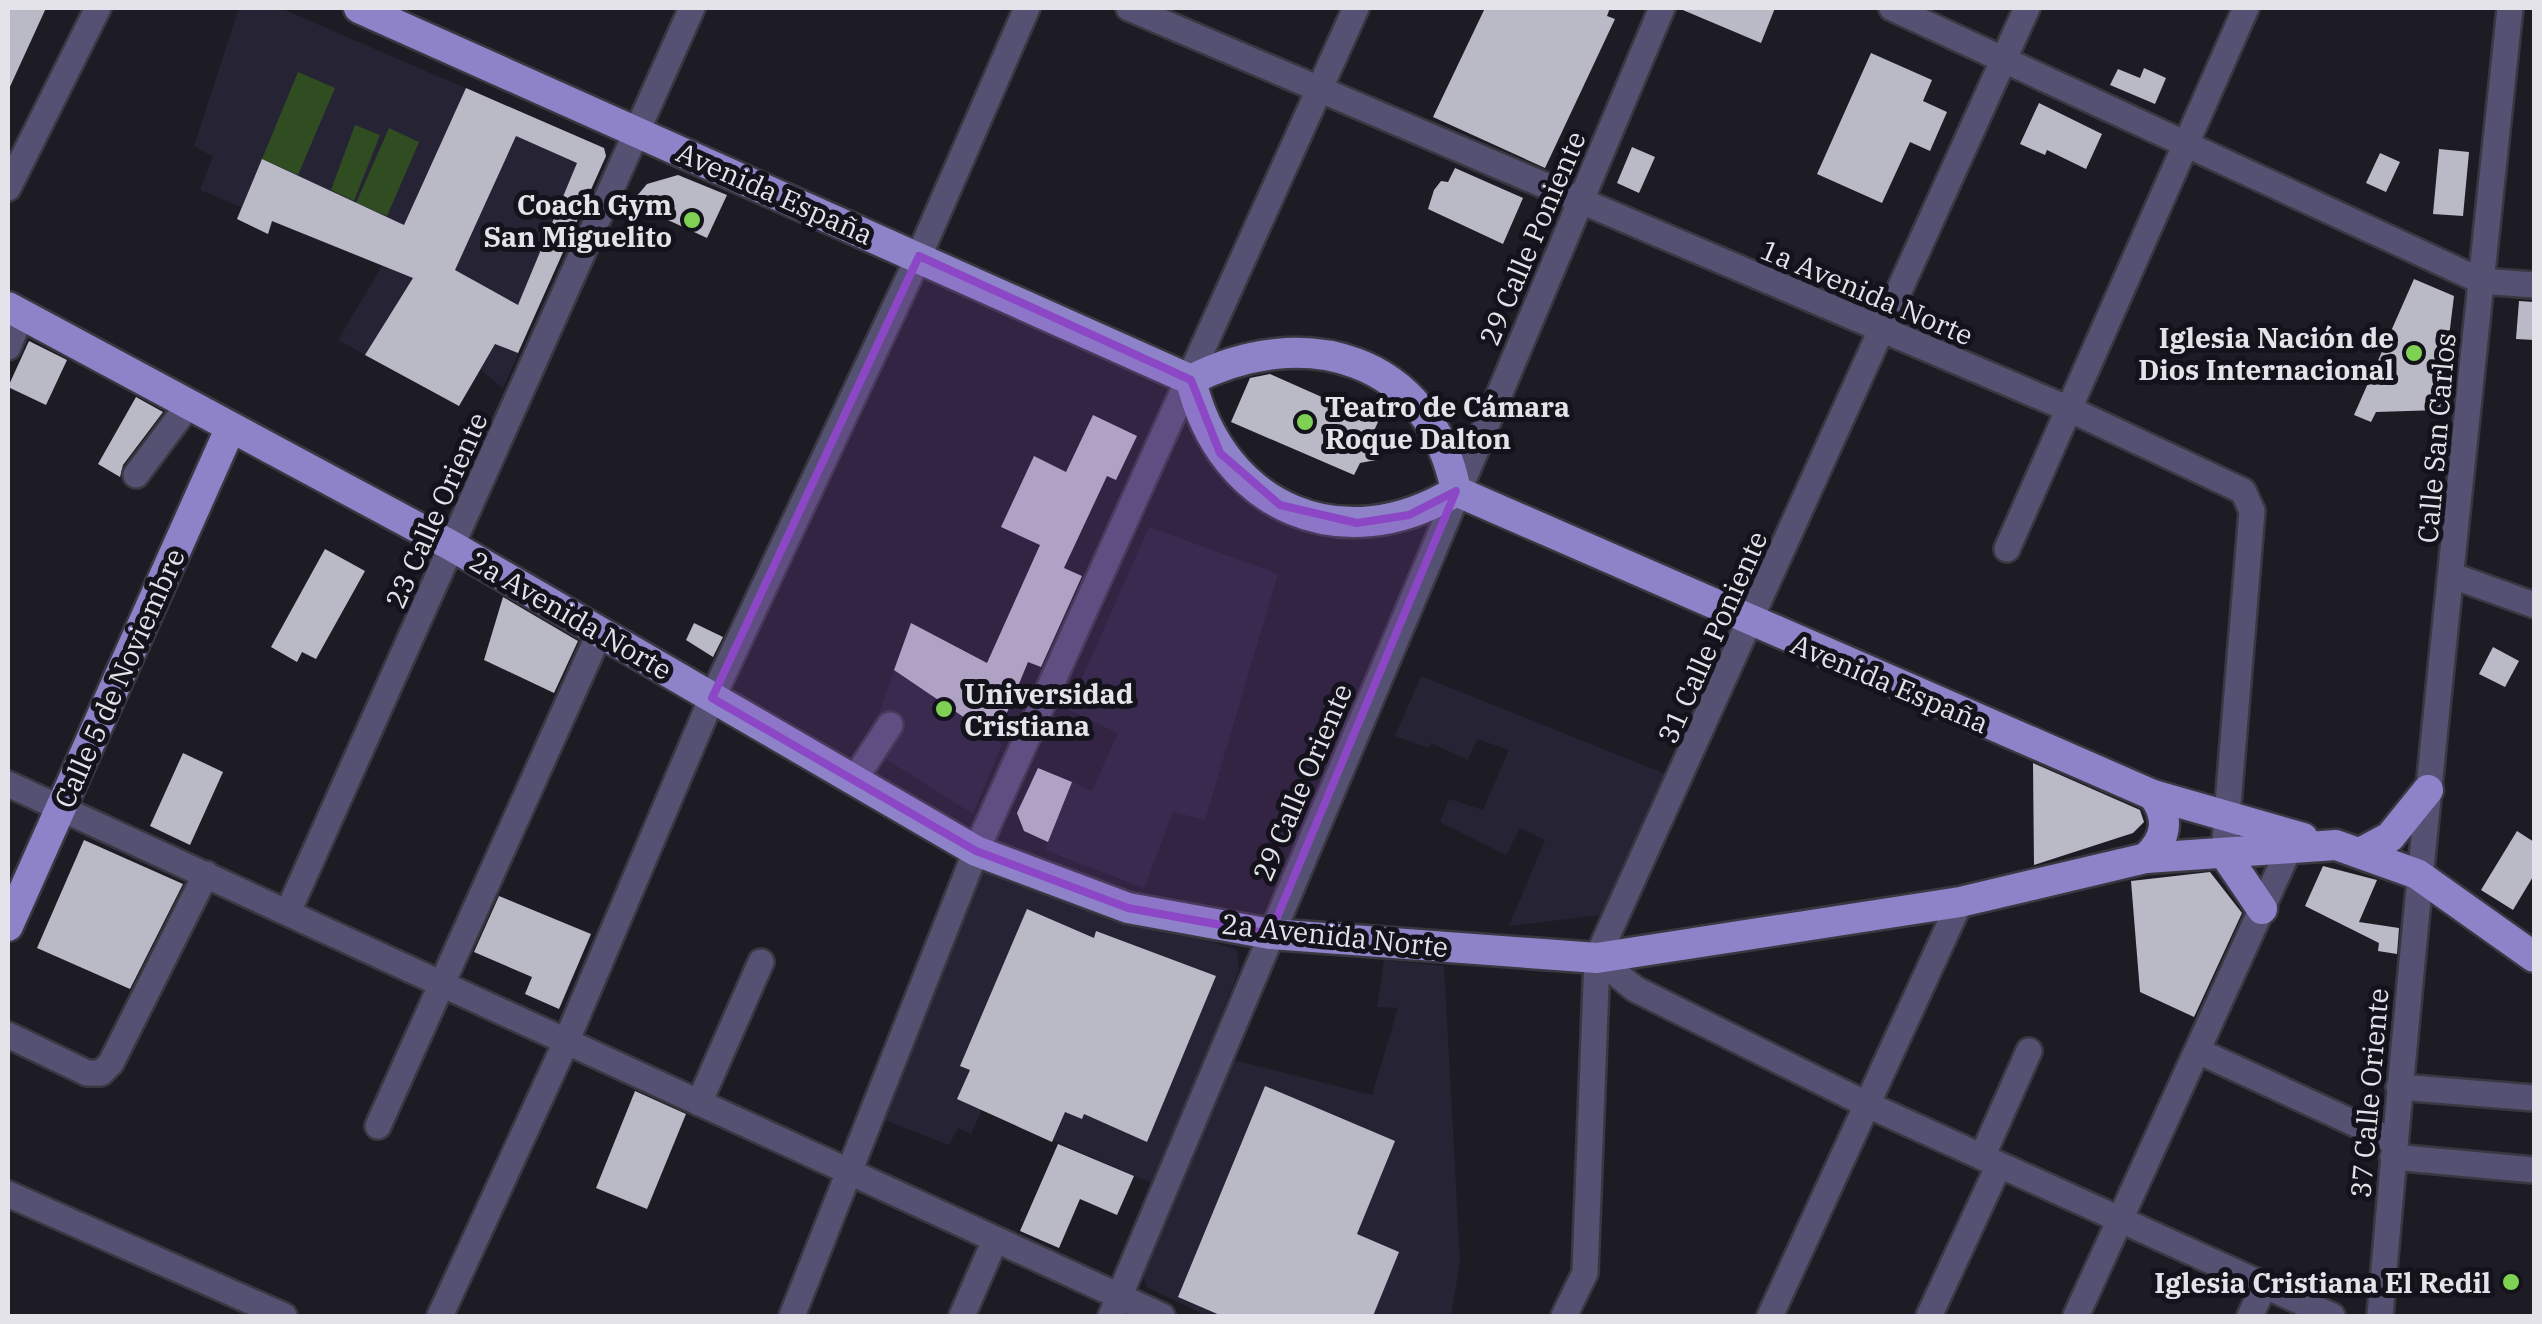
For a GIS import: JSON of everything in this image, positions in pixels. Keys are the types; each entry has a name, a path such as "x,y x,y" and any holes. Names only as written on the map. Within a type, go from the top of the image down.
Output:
{"main road":[{"name":"Avenida España","path":"359,8 391,14 638,132 1191,380"},
{"name":"2a Avenida Norte","path":"14,311 452,546 976,851 1128,908 1270,934 1598,958 1960,902 2146,858 2224,853 2293,841"},
{"path":"1268,352 1307,352 1370,370 1411,401 1442,444 1456,492 1433,505 1383,521 1343,522 1304,515 1258,491 1220,453 1197,406 1191,380 1242,357 1268,352"},
{"name":"Calle 5 de Noviembre","path":"8,926 230,429"},
{"name":"Avenida España","path":"1456,492 2153,796 2293,841 2349,849"},
{"path":"2349,849 2399,828 2428,790"},
{"path":"2146,858 2164,828 2160,805 2153,796"},
{"path":"2349,849 2417,874 2534,956"},
{"path":"2224,853 2262,909"}],"street":[{"path":"8,188 98,8"},
{"name":"23 Calle Oriente","path":"288,912 692,8"},
{"path":"440,1316 566,1042 712,698 919,256 1027,8"},
{"name":"1a Avenida Norte","path":"1129,8 1880,332 2069,408 2249,496 2252,511 2224,853"},
{"path":"792,1316 976,851 1356,8"},
{"name":"29 Calle Poniente","path":"1456,492 1662,8"},
{"path":"1892,8 2481,280 2534,285"},
{"name":"31 Calle Poniente","path":"1564,1316 1585,1274 1598,958 2028,8"},
{"path":"2007,549 2246,8"},
{"name":"Calle San Carlos","path":"2417,874 2454,576 2510,8"},
{"path":"8,347 14,311"},
{"path":"136,475 186,406"},
{"name":"29 Calle Oriente","path":"1115,1307 1456,492"},
{"path":"2454,576 2534,605"},
{"path":"378,1126 600,632"},
{"path":"854,780 890,725"},
{"path":"8,784 995,1240 1115,1307 1162,1316"},
{"path":"2076,1316 2293,841"},
{"path":"8,1035 87,1073 101,1073 111,1063 206,874"},
{"name":"37 Calle Oriente","path":"2380,1316 2417,874"},
{"path":"1770,1316 1960,902"},
{"path":"1598,958 1635,989 1868,1105 2332,1316"},
{"path":"699,1103 761,962"},
{"path":"1928,1316 1991,1161 2029,1051"},
{"path":"2198,1051 2394,1150 2534,1170"},
{"path":"2400,1087 2534,1098"},
{"path":"8,1194 284,1316"},
{"path":"962,1316 995,1240"},
{"path":"2250,1316 2264,1286"}],"highlighted area":[{"path":"919,256 1191,380 1220,453 1280,505 1357,523 1409,515 1456,491 1270,934 1128,908 976,851 712,698"}],"shaded area":[{"path":"239,8 280,8 604,148 606,156 503,388 481,370 459,406 338,340 382,266 273,222 268,234 237,219 241,207 200,190 213,157 194,146"},
{"path":"1149,527 1278,574 1205,820 1173,812 1144,888 1045,850 1072,782 1092,791 1118,733 1068,710"},
{"name":"Universidad Cristiana","path":"911,623 1020,680 996,738 1002,744 973,814 867,747"},
{"path":"1421,676 1668,775 1600,915 1509,926 1545,840 1520,828 1506,855 1440,822 1449,799 1483,810 1509,750 1477,739 1468,760 1431,743 1429,748 1395,736"},
{"path":"982,864 1237,950 1239,970 1154,1184 982,1110 971,1134 958,1128 949,1145 879,1118"},
{"path":"1384,960 1444,966 1460,1262 1451,1316 1207,1316 1147,1287 1142,1273 1233,1060 1372,1095 1398,1008 1377,1007"}],"green space":[{"path":"298,72 335,88 298,175 262,159"},
{"path":"355,125 380,135 354,201 331,190"},
{"path":"389,128 419,142 387,216 356,203"}],"building":[{"path":"8,8 46,8 8,91"},
{"path":"1485,8 1610,8 1607,16 1615,19 1545,168 1433,117"},
{"path":"1678,8 1775,8 1761,43"},
{"path":"1871,53 1932,80 1923,101 1947,112 1930,151 1910,142 1882,203 1817,174"},
{"path":"2144,68 2166,78 2155,104 2110,85 2118,69 2140,78"},
{"path":"466,88 604,148 606,156 518,353 495,344 459,406 365,355 413,278 272,221 268,234 237,219 262,159 404,225","holes":["516,136 577,163 518,305 455,270"]},
{"path":"2039,103 2102,134 2086,169 2047,150 2045,155 2020,144"},
{"path":"1632,147 1655,157 1639,193 1617,183"},
{"path":"2439,149 2469,152 2463,216 2433,214"},
{"path":"2380,153 2400,162 2386,192 2366,183"},
{"path":"1455,168 1523,198 1503,244 1428,209 1434,190 1441,181 1448,182"},
{"name":"Coach Gym San Miguelito","path":"678,175 727,195 707,238 631,203 647,184"},
{"name":"Iglesia Nación de Dios Internacional","path":"2414,279 2454,296 2440,410 2376,412 2371,422 2354,415"},
{"path":"2519,301 2534,302 2534,340 2516,339"},
{"path":"29,341 67,360 46,405 8,387"},
{"name":"Teatro de Cámara Roque Dalton","path":"1270,374 1378,422 1373,433 1381,449 1376,460 1360,463 1354,475 1231,422 1250,378"},
{"path":"136,397 163,412 123,465 120,477 98,464"},
{"path":"1093,415 1137,436 1116,480 1107,476 1064,568 1082,576 1041,667 1028,662 996,739 894,670 911,623 987,663 1040,545 1001,527 1034,456 1066,472"},
{"path":"325,549 365,571 316,659 302,652 297,662 271,647"},
{"path":"503,597 578,641 554,693 484,660"},
{"path":"694,623 723,637 713,657 686,640"},
{"path":"2493,647 2519,661 2505,687 2479,674"},
{"path":"183,753 223,772 190,845 150,826"},
{"path":"2033,763 2140,810 2144,822 2133,833 2034,865"},
{"path":"1038,768 1072,782 1048,842 1024,831 1017,813"},
{"path":"2517,831 2534,842 2534,875 2513,910 2481,890"},
{"path":"84,840 183,884 130,989 37,948"},
{"path":"2323,866 2377,880 2359,922 2399,928 2397,954 2378,951 2379,943 2305,906"},
{"path":"2210,872 2242,913 2194,1017 2140,992 2131,881"},
{"path":"499,896 591,934 559,1009 525,994 532,977 474,952"},
{"path":"1027,909 1094,938 1096,931 1216,976 1147,1142 1084,1114 1082,1119 1065,1112 1052,1142 957,1099 970,1070 960,1066"},
{"path":"1265,1086 1395,1141 1357,1234 1399,1252 1373,1316 1222,1316 1178,1297"},
{"path":"635,1091 686,1114 647,1209 596,1188"},
{"path":"1058,1144 1134,1176 1117,1215 1080,1199 1059,1248 1020,1231"}],"place":[{"name":"Coach Gym San Miguelito","path":"692,220"},
{"name":"Iglesia Nación de Dios Internacional","path":"2414,353"},
{"name":"Teatro de Cámara Roque Dalton","path":"1305,422"},
{"name":"Universidad Cristiana","path":"944,709"},
{"name":"Iglesia Cristiana El Redil","path":"2511,1282"}]}
